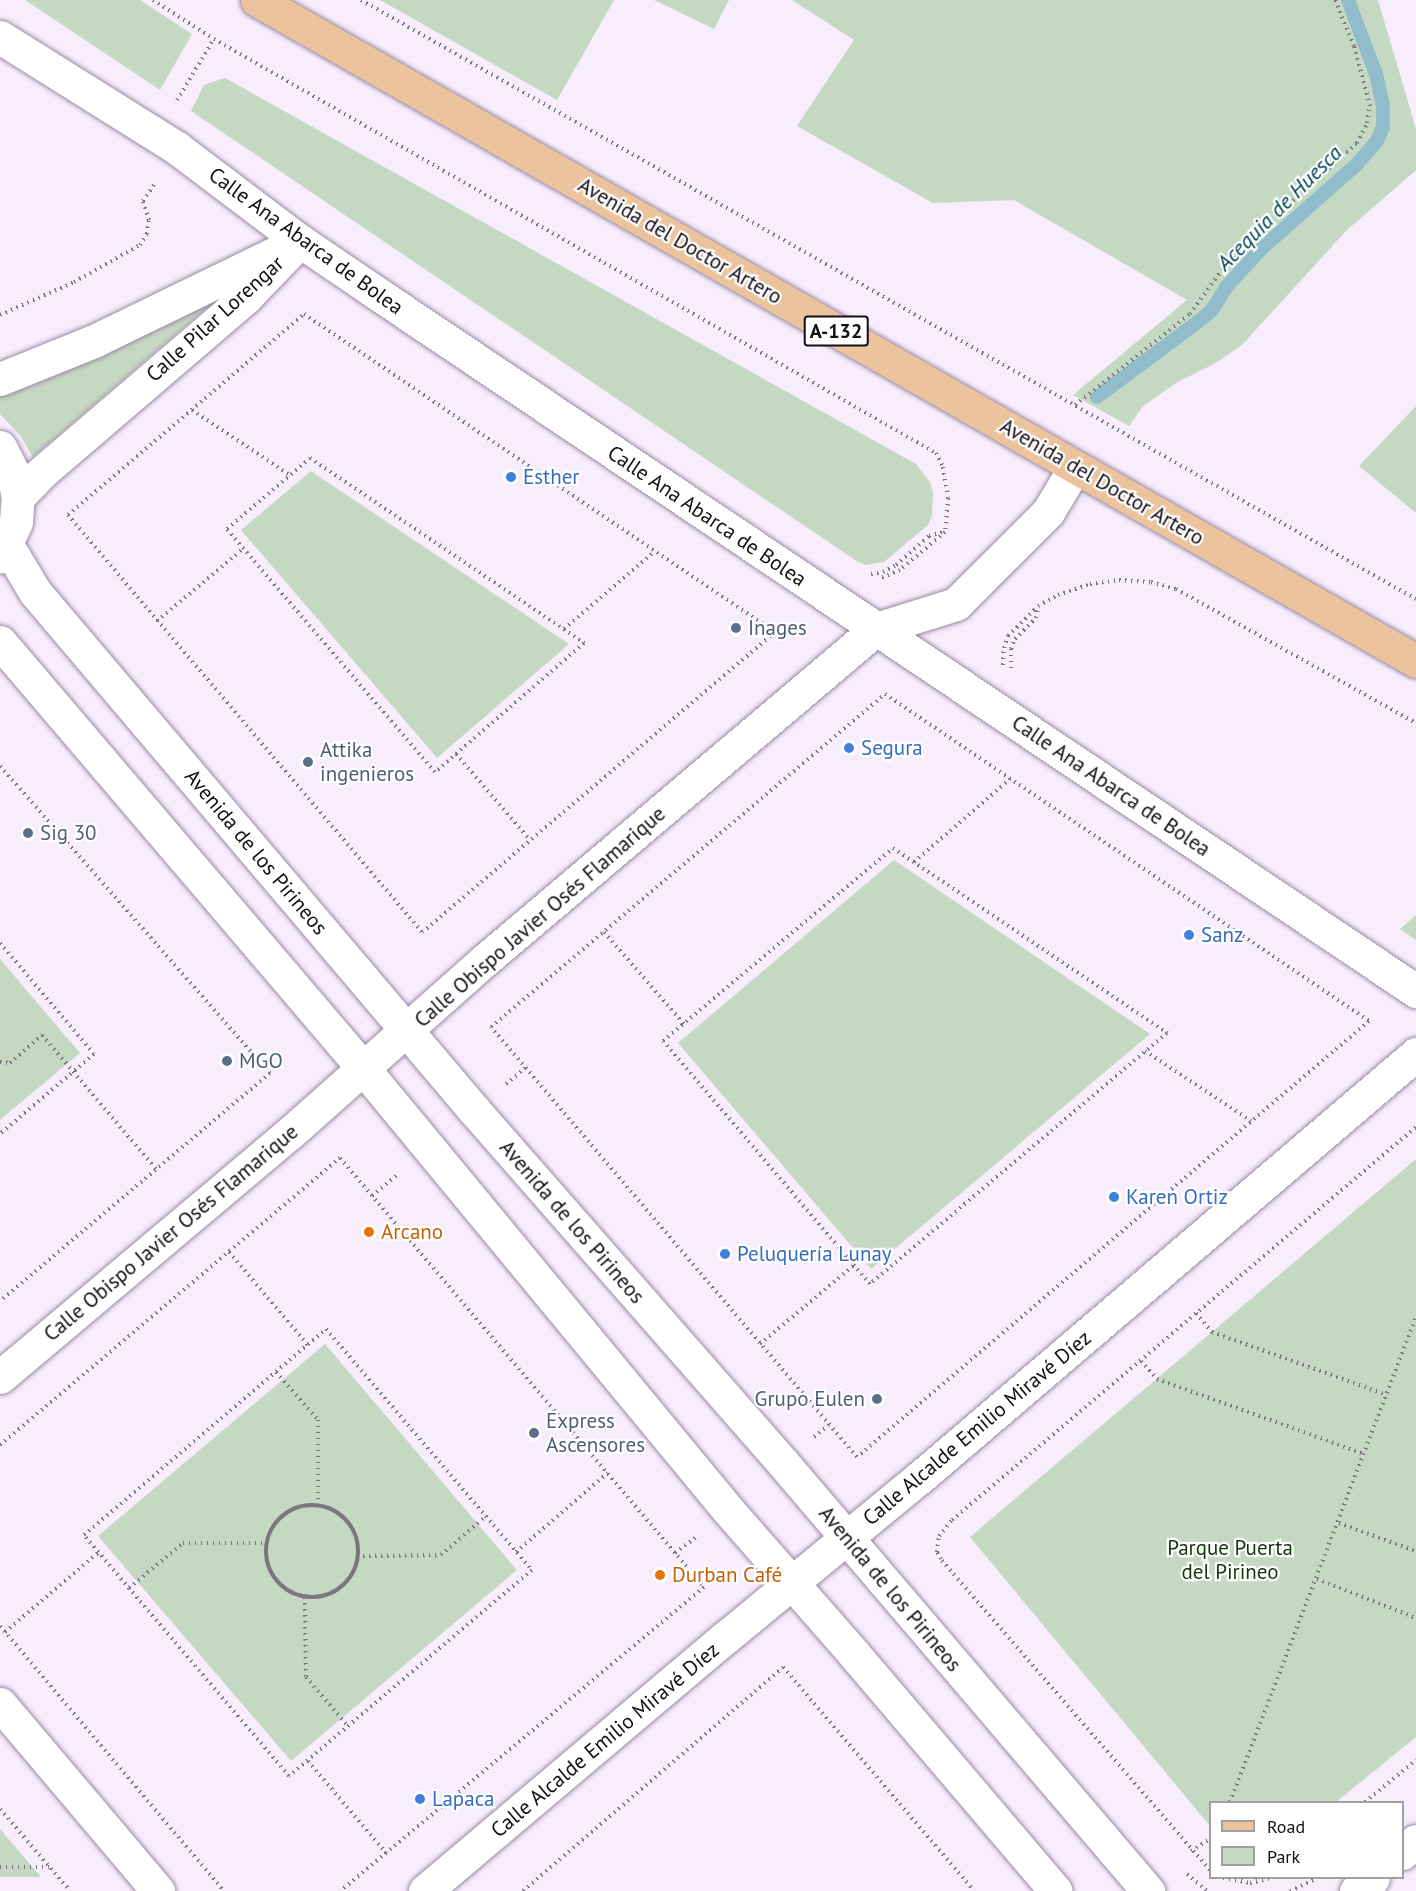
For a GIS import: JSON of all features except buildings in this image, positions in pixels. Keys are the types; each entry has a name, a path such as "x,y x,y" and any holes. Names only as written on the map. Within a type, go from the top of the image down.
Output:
{"main road":[{"name":"Avenida del Doctor Artero","path":"257,0 1416,661"}],"street":[{"name":"Calle Ana Abarca de Bolea","path":"0,37 177,148 300,240 1416,991"},
{"name":"Calle Pilar Lorengar","path":"0,379 94,341 300,240"},
{"name":"Calle Pilar Lorengar","path":"18,497 40,473 246,297 300,240"},
{"path":"0,447 13,472 18,497 16,522 4,550"},
{"name":"Calle Obispo Javier Osés Flamarique","path":"0,1377 876,629 956,604 1048,512 1076,467"},
{"name":"Avenida de los Pirineos","path":"4,550 35,592 407,1030 847,1538 1148,1891"},
{"path":"0,642 363,1068 728,1510 1056,1891"},
{"name":"Calle Alcalde Emilio Miravé Díez","path":"426,1891 847,1538 1416,1054"},
{"path":"0,1704 158,1891"},
{"path":"1404,1850 1416,1841"},
{"path":"1356,1891 1372,1879"}],"path":[{"path":"153,0 214,39 936,453 943,467 948,498 945,532"},
{"path":"361,0 1416,599"},
{"path":"1076,405 1190,314 1218,275 1253,237 1358,143 1367,123 1370,106 1354,46 1335,0"},
{"path":"175,102 214,39"},
{"path":"0,315 74,282 140,245 147,234 149,220 142,201 158,179"},
{"path":"304,314 655,551 775,632 422,932 68,515 304,314"},
{"path":"192,410 290,475"},
{"path":"310,458 584,643 435,772 227,528 290,475 310,458"},
{"path":"158,621 244,548"},
{"path":"564,629 655,551"},
{"path":"1004,669 1004,648 1008,636 1038,606 1090,584 1119,580 1150,582 1176,589 1416,723"},
{"path":"885,694 1010,779 1369,1021 857,1457 491,1028 885,694"},
{"path":"456,754 530,840"},
{"path":"0,766 270,1073 0,1301"},
{"path":"914,862 1010,779"},
{"path":"893,848 914,862 1167,1033 870,1284 663,1041 893,848"},
{"path":"604,932 684,1024"},
{"path":"0,943 94,1054 0,1134"},
{"path":"0,1062 10,1063 42,1035 156,1169"},
{"path":"1145,1051 1251,1121"},
{"path":"1209,1869 1191,1851 937,1552 939,1536 944,1528 1416,1127"},
{"path":"0,1445 340,1158 704,1587 340,1891"},
{"path":"228,1252 308,1345"},
{"path":"760,1344 854,1265"},
{"path":"1196,1313 1212,1332 1387,1395"},
{"path":"1231,1801 1416,1317"},
{"path":"326,1329 532,1570 289,1776 84,1535 308,1345 326,1329"},
{"path":"1141,1361 1157,1379 1364,1454"},
{"path":"276,1372 318,1420 318,1505"},
{"path":"516,1552 608,1473"},
{"path":"304,1505 318,1505 332,1509 352,1528 357,1556 353,1570 345,1582 334,1591 305,1597 291,1592 279,1583 270,1571 266,1557 266,1543 270,1529 290,1509 304,1505"},
{"path":"357,1556 441,1555 486,1516"},
{"path":"1338,1523 1416,1551"},
{"path":"129,1588 183,1543 266,1543"},
{"path":"5,1632 99,1552"},
{"path":"1317,1579 1416,1618"},
{"path":"305,1597 306,1677 348,1726"},
{"path":"0,1626 225,1891"},
{"path":"523,1891 783,1667 974,1891"},
{"path":"1367,1801 1416,1760"},
{"path":"308,1761 386,1853"},
{"path":"0,1809 70,1891"},
{"path":"1191,1851 1209,1840"},
{"path":"0,1867 49,1867"},
{"path":"1228,1879 1250,1883 1267,1879"},
{"path":"1290,1891 1317,1879"}],"green space":[{"path":"25,0 140,0 192,34 160,90"},
{"path":"380,0 614,0 557,100"},
{"path":"654,0 729,0 714,29"},
{"path":"792,0 1378,0 1416,129 1416,170 1346,231 1242,345 1214,364 1176,383 1143,406 1129,426 1073,395 1187,300 1014,200 933,203 797,126 854,40"},
{"path":"225,78 916,464 930,482 933,493 932,516 928,525 884,562 866,565 858,562 191,111 204,85"},
{"path":"220,296 33,457 20,435 0,414 0,396 104,355"},
{"path":"1416,406 1416,513 1359,466"},
{"path":"311,471 569,644 437,758 241,530"},
{"path":"894,860 1150,1034 871,1269 678,1043"},
{"path":"1416,915 1416,940 1400,929"},
{"path":"0,959 80,1053 0,1120"},
{"name":"Parque Puerta del Pirineo","path":"1416,1159 1416,1737 1337,1801 1209,1801 1209,1825 970,1537"},
{"path":"325,1344 517,1570 291,1761 98,1536"},
{"path":"0,1829 41,1877 0,1877"}],"waterway":[{"name":"Acequia de Huesca","path":"1097,397 1212,310 1227,286 1261,249 1357,164 1377,141 1383,127 1383,106 1376,74 1348,0"}],"place":[{"name":"Esther","path":"511,477"},
{"name":"Inages","path":"736,628"},
{"name":"Segura","path":"849,748"},
{"name":"Attika ingenieros","path":"308,762"},
{"name":"Sig 30","path":"28,833"},
{"name":"Sanz","path":"1189,935"},
{"name":"MGO","path":"227,1061"},
{"name":"Karen Ortiz","path":"1114,1197"},
{"name":"Arcano","path":"369,1232"},
{"name":"Peluquería Lunay","path":"725,1254"},
{"name":"Grupo Eulen","path":"877,1399"},
{"name":"Express Ascensores","path":"534,1433"},
{"name":"Durban Café","path":"660,1575"},
{"name":"Lapaca","path":"420,1799"}]}
